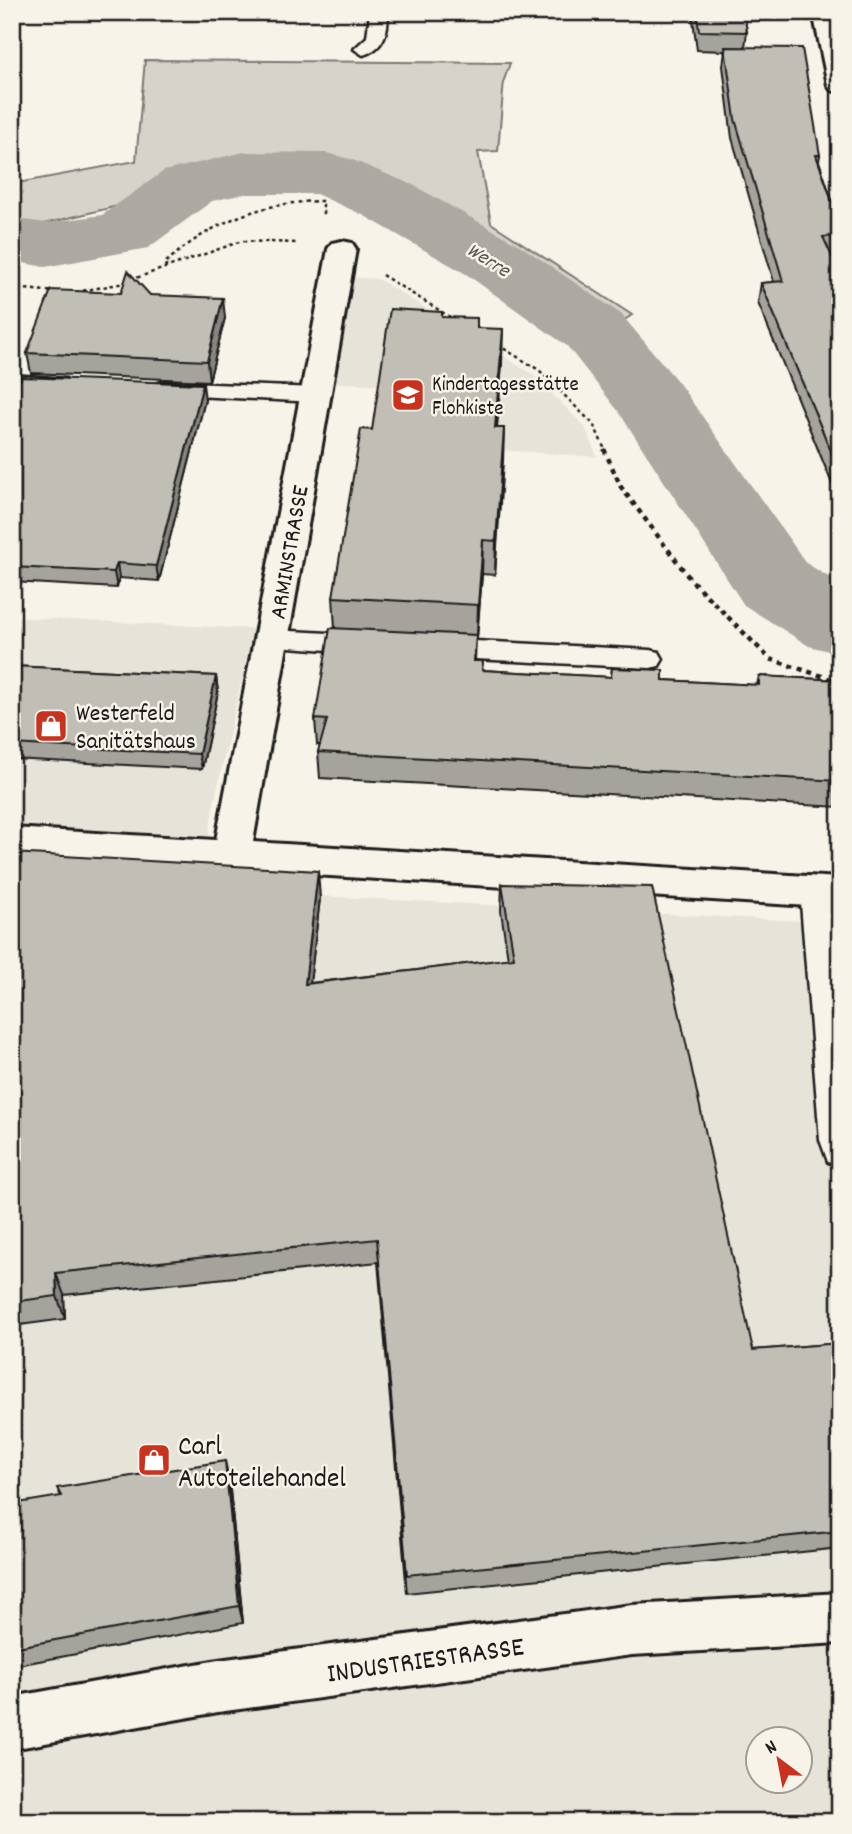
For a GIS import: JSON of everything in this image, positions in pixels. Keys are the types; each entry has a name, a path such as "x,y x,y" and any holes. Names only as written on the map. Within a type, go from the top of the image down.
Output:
{"street":[{"path":"825,12 840,85"},
{"name":"ARMINSTRASSE","path":"232,855 317,395 341,249"},
{"path":"12,842 827,892"},
{"name":"INDUSTRIESTRASSE","path":"12,1723 218,1686 632,1630 840,1618"}],"lane":[{"path":"363,48 372,44 379,35 379,12"},
{"path":"12,382 79,385"},
{"path":"145,388 317,395"},
{"path":"272,639 650,659"},
{"path":"827,892 836,1140 840,1152"}],"path":[{"path":"167,267 164,264 208,228 256,207 291,200 323,201"},
{"path":"72,293 119,284 242,242 324,244 341,249 461,323"},
{"path":"12,288 60,292"},
{"path":"494,343 539,370 594,425 621,487 691,580 770,659 840,682"}],"shaded area":[{"path":"145,60 510,63 504,80 498,151 478,152 491,223 632,315 618,324 401,191 334,166 260,159 225,160 130,203 27,228 12,226 12,184 136,161"},
{"path":"346,277 378,279 532,374 585,427 597,457 376,441 384,385 327,382"},
{"path":"12,617 253,629 213,807 200,890 840,923 840,1822 12,1822"}],"building":[{"path":"697,12 744,12 747,32 699,31"},
{"path":"725,47 802,48 820,155 816,155 840,224 840,236 823,237 840,274 840,473 761,283 783,281 735,119"},
{"path":"128,271 150,295 223,298 207,361 27,353 51,290 121,293"},
{"path":"390,309 442,312 442,317 477,318 477,328 503,329 495,428 504,428 496,541 483,540 478,605 333,597 361,429 372,430"},
{"path":"21,377 203,384 156,566 117,563 114,572 12,567 12,401"},
{"path":"330,628 476,635 474,661 483,661 482,670 611,677 612,668 663,670 663,680 759,685 759,676 840,680 840,781 318,752 327,720 315,719"},
{"path":"12,666 216,676 199,754 12,744"},
{"path":"12,853 318,871 305,984 514,958 502,884 652,887 753,1350 840,1343 840,1531 407,1575 377,1239 56,1273 57,1296 12,1302"},
{"path":"225,1461 239,1606 12,1648 12,1504 61,1496 57,1488"}],"waterway":[{"name":"Werre","path":"12,239 45,245 123,233 188,186 244,173 326,174 388,200 492,259 594,330 650,399 775,584 840,624"}],"place":[{"name":"Kindertagesstätte Flohkiste","path":"408,395"},
{"name":"Westerfeld Sanitätshaus","path":"51,726"},
{"name":"Carl Autoteilehandel","path":"154,1460"}]}
